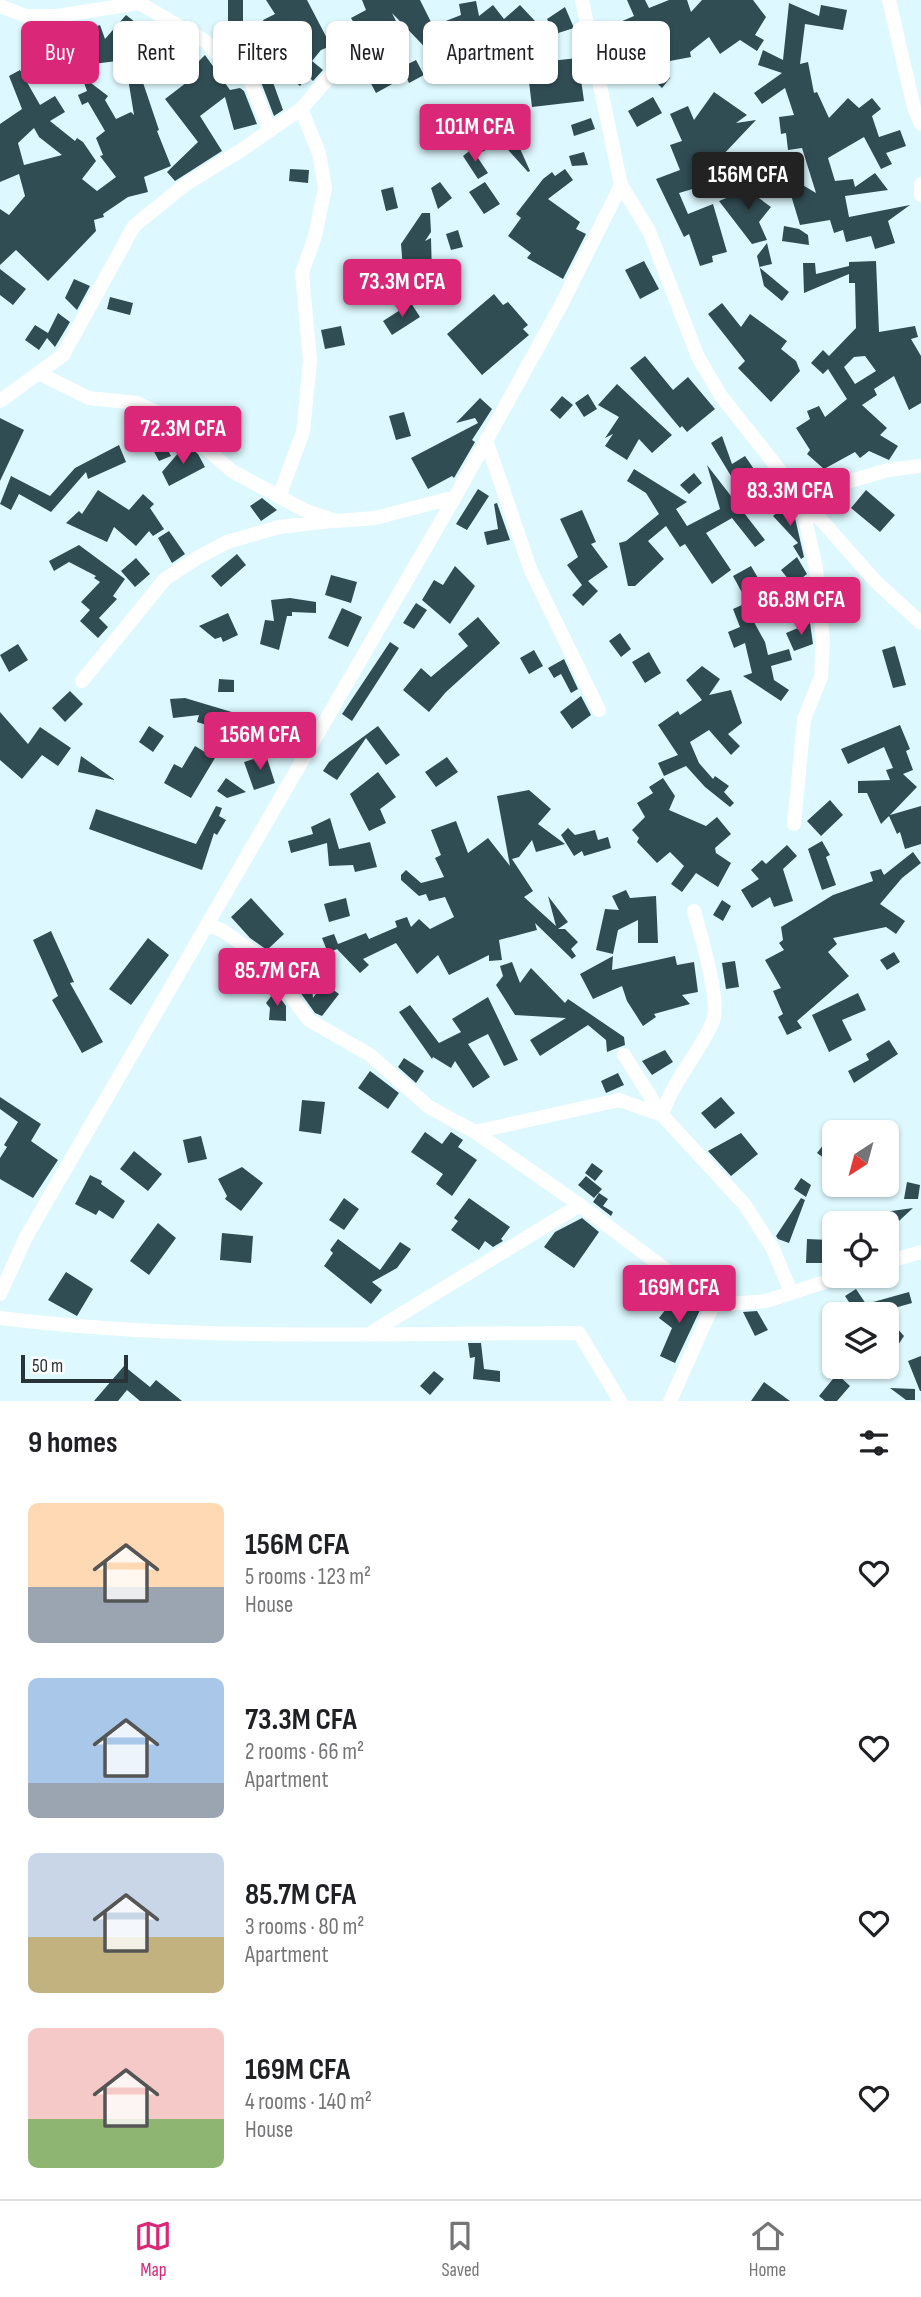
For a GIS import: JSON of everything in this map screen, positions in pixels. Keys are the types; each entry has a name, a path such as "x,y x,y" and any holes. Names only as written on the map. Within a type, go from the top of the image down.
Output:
{"street":[{"path":"582,0 621,185 649,231 698,357 729,408 800,496 875,581 921,623"},
{"path":"889,0 914,108 921,124"},
{"path":"0,6 26,16 57,16 139,3 205,41 229,67 249,77 270,131"},
{"path":"0,401 63,355 111,263 134,226 186,184 301,109 326,81"},
{"path":"279,497 303,432 310,361 302,273 315,236 325,188 319,153 301,109"},
{"path":"921,184 921,195"},
{"path":"0,1294 26,1237 455,497 560,307 621,185"},
{"path":"38,373 89,398 136,403 172,419 232,471 279,497 336,521"},
{"path":"486,440 531,571 599,710"},
{"path":"800,496 888,470 921,466"},
{"path":"794,824 803,719 821,677 823,640 816,568 800,496"},
{"path":"82,681 165,579 226,542 279,527 375,518 455,497"},
{"path":"662,1115 669,1092 715,1019 709,971 694,911"},
{"path":"206,924 223,931 262,958 309,1020 369,1055 429,1107 475,1132 580,1205 713,1305 766,1301 822,1282"},
{"path":"624,1055 662,1115 745,1205 773,1249 790,1292"},
{"path":"475,1132 619,1100 662,1115"},
{"path":"371,1333 580,1205"},
{"path":"899,1258 921,1252"},
{"path":"670,1401 713,1305"},
{"path":"0,1318 64,1326 309,1335 579,1333 620,1401"}],"building":[{"path":"228,0 243,0 243,21 228,21"},
{"path":"266,0 307,0 326,36 326,48 312,61 312,21 264,21 275,14"},
{"path":"362,0 420,0 430,21 423,21 423,45 409,31 409,21 400,21 392,13 396,21 353,21 351,18 366,10"},
{"path":"627,0 645,0 649,8 669,0 687,0 691,12 702,0 753,0 766,17 755,35 764,40 757,51 740,40 720,54 709,37 690,52 691,57 670,61 670,21 622,21 634,16"},
{"path":"476,1 479,16 493,5 504,19 520,5 535,21 446,21 461,15 459,4"},
{"path":"789,3 819,16 821,5 847,10 843,30 805,24 800,64 808,62 814,93 817,92 829,118 848,98 859,108 872,98 881,109 872,116 879,137 900,130 906,146 886,153 892,164 881,169 864,137 828,158 835,181 853,179 855,187 875,173 888,190 845,196 849,217 910,205 888,221 895,243 875,249 871,236 846,242 843,230 834,233 830,220 800,225 790,192 791,178 816,193 802,148 788,150 786,133 781,134 779,117 794,115 785,88 762,104 754,93 782,73 758,65 763,50 783,60"},
{"path":"565,7 572,29 558,33 558,21 547,19"},
{"path":"126,15 134,21 121,21"},
{"path":"100,25 105,39 113,30 113,62 99,63"},
{"path":"205,55 213,66 213,84 226,84 230,90 240,88 244,91 257,124 234,130 225,97 200,116 222,151 175,181 167,172 198,142 165,99 185,84 199,84 199,61"},
{"path":"572,59 572,84 582,84 584,101 532,107 529,84 558,84 558,60"},
{"path":"416,60 423,76 409,83 409,64"},
{"path":"312,61 323,70 312,80"},
{"path":"20,70 21,84 28,84 40,105 55,96 65,112 50,121 75,141 77,138 83,142 96,161 82,179 97,191 116,177 100,156 103,155 96,138 105,131 88,102 82,105 78,95 87,91 84,84 92,84 108,96 105,100 116,119 131,112 134,115 129,84 143,84 159,130 157,131 171,166 144,177 148,192 128,197 103,214 104,217 94,220 96,231 48,281 16,250 0,265 0,209 9,215 25,196 19,174 0,182 0,124 22,109 9,76","holes":["34,128 39,137 62,155 24,165 18,143"]},
{"path":"262,84 274,84 283,110 274,116"},
{"path":"371,84 392,84 376,93"},
{"path":"714,92 747,115 736,123 756,120 702,177 749,152 767,167 679,193 688,214 713,204 727,252 712,256 713,262 700,266 689,234 684,237 656,179 680,170 670,145 682,141 670,114 688,106 694,120"},
{"path":"653,97 662,113 637,127 628,111"},
{"path":"523,105 528,117 507,125 502,112"},
{"path":"591,118 595,129 574,136 571,125"},
{"path":"509,124 530,171 528,172 501,142 482,152 476,141"},
{"path":"472,149 488,173 478,179 463,156"},
{"path":"584,152 588,165 572,166 569,156"},
{"path":"290,169 309,170 308,183 289,181"},
{"path":"565,169 573,180 548,199 580,222 576,229 586,234 563,279 527,258 531,253 508,236 521,218 516,214 543,179 552,172 555,176"},
{"path":"771,180 756,196 771,207 759,222 767,240 752,244 719,201"},
{"path":"440,182 452,198 438,209 431,188"},
{"path":"485,182 500,204 484,214 469,192"},
{"path":"393,187 398,208 386,211 381,190"},
{"path":"422,213 430,213 431,232 425,241 431,238 432,275 447,271 449,287 405,294 401,244"},
{"path":"784,226 799,229 808,235 809,245 782,241"},
{"path":"458,230 463,247 451,250 446,234"},
{"path":"767,243 772,264 760,267 757,256"},
{"path":"644,261 659,289 640,299 625,270"},
{"path":"876,261 879,332 915,326 918,337 911,339 921,356 921,403 909,410 894,376 874,389 877,395 862,405 887,428 880,435 898,446 889,460 869,451 860,458 855,452 824,469 807,454 810,450 796,428 810,419 807,411 819,406 825,417 847,399 828,369 823,374 811,363 823,350 829,356 856,328 855,283 849,283 849,274 804,293 803,263 815,263 816,274 849,266 849,262","holes":["865,356 876,371 855,384 844,367 854,357"]},
{"path":"760,268 789,292 782,301 764,286"},
{"path":"0,269 26,289 13,305 0,295"},
{"path":"74,279 90,286 77,310 65,298"},
{"path":"494,294 503,305 508,302 528,325 523,329 529,335 482,375 447,334"},
{"path":"110,297 133,303 130,315 107,309"},
{"path":"411,303 420,317 392,335 383,321"},
{"path":"722,303 741,327 750,314 787,341 781,349 796,361 800,371 771,402 738,368 745,361 708,314"},
{"path":"58,313 70,322 55,347 47,338 39,350 25,340 35,325 48,333"},
{"path":"341,326 345,345 325,349 321,330"},
{"path":"645,356 673,390 688,377 715,409 687,432 682,426 680,428 630,368"},
{"path":"617,384 672,435 652,453 639,439 627,460 605,446 613,434 605,438 619,417 598,405"},
{"path":"588,394 597,409 584,417 575,403"},
{"path":"562,396 573,405 560,419 550,410"},
{"path":"480,398 492,409 472,440 475,442 454,478 452,476 428,489 411,458 478,423 475,418 456,423"},
{"path":"404,412 411,436 396,440 389,416"},
{"path":"0,418 24,430 0,481"},
{"path":"722,436 732,464 745,456 758,475 744,485 734,474 731,476 711,443"},
{"path":"162,439 171,456 159,461 151,446"},
{"path":"186,444 198,454 205,467 169,486 162,472"},
{"path":"119,445 126,462 88,479 86,472 51,512 19,494 11,510 0,504 11,476 50,496 75,468"},
{"path":"707,465 765,540 755,547 732,518 706,533 731,570 712,584 685,544 680,547 666,526 648,541 664,559 635,586 628,586 619,543 626,541 659,514 646,493 627,481 634,469 687,502 676,509 687,526 720,509"},
{"path":"694,473 702,483 689,494 680,485"},
{"path":"478,489 489,496 467,530 456,524"},
{"path":"98,490 129,510 143,494 154,504 150,508 164,529 153,536 149,531 136,546 114,527 107,542 66,523 79,511 82,514"},
{"path":"866,490 895,515 880,532 851,508"},
{"path":"262,498 277,510 261,521 250,506"},
{"path":"497,503 510,540 487,545 484,532 498,529 494,504"},
{"path":"784,506 795,518 804,557 801,559 793,546 798,543 773,516"},
{"path":"582,510 596,542 591,544 608,567 588,581 598,591 583,606 572,595 582,585 567,565 578,557 560,519"},
{"path":"169,531 185,554 172,563 158,538"},
{"path":"79,545 125,579 113,596 117,599 99,618 108,627 98,638 80,621 90,610 81,602 100,582 94,578 96,576 69,562 54,571 49,561"},
{"path":"237,554 246,565 221,587 211,576"},
{"path":"797,557 807,574 793,585 781,570"},
{"path":"136,558 150,574 135,587 121,571"},
{"path":"455,566 475,586 450,624 422,600 434,580 443,585"},
{"path":"751,566 765,590 746,600 733,576"},
{"path":"331,575 357,582 351,603 325,595"},
{"path":"290,598 316,602 316,613 292,612 292,616 287,616 279,650 260,644 265,620 274,621 271,600"},
{"path":"416,603 427,610 414,629 403,623"},
{"path":"744,604 765,642 768,655 789,649 792,660 771,666 774,680 789,690 781,701 743,676 752,673 745,643 734,648 728,632 740,627 733,609"},
{"path":"342,608 362,617 348,647 328,638"},
{"path":"228,613 238,635 223,642 221,637 215,639 199,626"},
{"path":"478,617 500,643 446,692 429,712 403,690 421,668 431,677 468,646 458,634"},
{"path":"810,623 813,644 794,651 786,633"},
{"path":"620,633 631,649 621,657 609,641"},
{"path":"390,642 399,648 352,721 342,714"},
{"path":"18,644 28,660 9,672 0,655"},
{"path":"895,646 906,685 893,688 882,650"},
{"path":"534,650 543,666 529,674 520,658"},
{"path":"649,652 661,673 645,683 632,662"},
{"path":"564,659 578,689 571,693 561,674 554,678 548,668"},
{"path":"702,666 720,679 709,695 731,690 742,723 728,734 740,746 731,755 709,730 690,742 699,763 713,779 715,776 729,786 724,792 734,803 730,807 705,787 686,766 664,776 658,763 678,755 658,725 678,711 680,715 702,700 686,680"},
{"path":"219,679 234,680 234,692 218,692"},
{"path":"70,691 83,704 65,722 52,708"},
{"path":"581,696 591,715 572,729 560,712"},
{"path":"185,698 235,713 230,732 197,722 199,715 173,718 170,699"},
{"path":"0,712 28,744 40,727 71,748 58,766 42,755 22,779 0,760"},
{"path":"900,725 910,749 906,751 913,770 903,774 917,787 890,815 921,806 921,844 905,849 900,832 897,834 889,816 881,824 867,793 858,793 858,781 890,780 886,770 893,768 884,747 848,764 841,749"},
{"path":"149,726 164,736 153,752 139,742"},
{"path":"378,726 400,755 386,765 366,738 337,780 323,771 329,762"},
{"path":"195,746 215,758 191,798 164,783 174,764 182,768"},
{"path":"266,755 275,783 254,790 244,762"},
{"path":"81,756 115,780 78,772"},
{"path":"447,757 458,772 436,787 425,772"},
{"path":"378,772 396,797 380,809 386,823 369,831 350,794"},
{"path":"226,778 246,792 227,798 217,791"},
{"path":"663,778 675,796 669,810 706,826 717,817 731,834 715,848 716,853 731,863 718,887 696,873 682,892 671,884 684,866 670,852 657,863 637,842 639,838 632,830 645,817 637,803 653,793 649,787"},
{"path":"529,790 551,809 538,824 565,844 536,852 532,840 519,857 512,859 533,891 524,897 556,926 548,896 568,922 558,929 565,929 578,942 571,949 576,956 572,959 535,923 537,930 499,940 502,960 489,961 489,955 449,975 438,955 417,974 396,943 363,959 369,965 360,973 337,949 328,953 322,938 334,934 338,944 366,933 369,939 397,927 395,921 407,917 411,927 419,919 430,929 454,917 445,897 429,901 426,894 419,896 401,880 401,875 406,870 421,883 444,877 435,858 441,855 431,830 456,821 468,853 488,838 510,866 497,796"},
{"path":"830,800 843,815 821,836 807,821"},
{"path":"216,806 222,808 219,816 226,820 217,835 214,833 202,870 89,829 96,809 196,844"},
{"path":"330,818 339,849 370,842 377,867 355,872 353,865 329,866 327,843 291,853 288,841 313,834 311,827"},
{"path":"568,828 575,835 595,830 598,840 608,837 611,848 584,856 582,851 574,856 561,835"},
{"path":"822,841 830,855 826,857 836,885 822,890 808,849"},
{"path":"787,845 797,856 783,869 793,901 774,907 770,897 752,908 741,890 759,879 751,870 762,860 766,864"},
{"path":"913,852 921,863 902,878 880,904 905,921 896,934 886,927 833,938 837,944 828,952 849,976 797,1021 802,1028 787,1035 778,1017 783,1014 773,991 781,988 765,960 784,950 779,943 783,940 781,927 833,895 873,881 870,872 881,869 884,875"},
{"path":"626,890 630,898 656,896 658,943 638,943 638,920 618,930 613,954 596,950 605,909 619,910 612,896"},
{"path":"251,898 284,934 267,950 250,938 231,917"},
{"path":"346,898 350,916 329,922 324,904"},
{"path":"722,900 731,906 723,921 713,915"},
{"path":"51,931 74,982 70,983 103,1042 82,1053 52,1000 58,996 33,940"},
{"path":"148,938 169,955 131,1005 109,989"},
{"path":"894,952 900,962 887,970 880,960"},
{"path":"302,953 309,961 313,998 324,983 339,994 322,1016 315,1013 287,974"},
{"path":"613,956 612,970 675,956 677,965 694,962 698,992 682,995 690,1004 654,1014 656,1017 643,1026 627,1001 622,986 593,999 580,974"},
{"path":"735,961 739,987 726,989 722,963"},
{"path":"512,962 520,983 531,968 565,1003 568,999 624,1037 625,1045 607,1052 606,1040 588,1025 540,1056 530,1040 566,1018 515,1015 496,985 503,976 500,966"},
{"path":"275,991 286,1006 286,1021 269,1020 270,1008 266,1003"},
{"path":"858,993 866,1010 842,1020 852,1040 829,1052 812,1015"},
{"path":"488,997 518,1060 504,1066 488,1034 468,1044 490,1077 473,1088 455,1061 451,1068 433,1057 432,1059 399,1012 410,1005 439,1043 461,1032 452,1019"},
{"path":"889,1040 898,1054 854,1083 848,1071 869,1060 866,1054"},
{"path":"665,1050 673,1062 652,1075 642,1061"},
{"path":"404,1058 424,1071 416,1083 398,1067"},
{"path":"370,1071 399,1093 388,1109 358,1088"},
{"path":"618,1073 624,1085 606,1093 601,1081"},
{"path":"0,1097 41,1124 31,1141 58,1160 33,1198 0,1179 0,1158 7,1147 4,1145 18,1122 0,1109"},
{"path":"721,1097 735,1113 715,1129 701,1113"},
{"path":"302,1100 325,1102 321,1134 299,1131"},
{"path":"425,1132 442,1144 451,1132 463,1140 458,1147 477,1160 452,1196 436,1184 443,1174 411,1152"},
{"path":"741,1133 758,1154 731,1176 708,1151"},
{"path":"201,1136 207,1159 188,1163 183,1140"},
{"path":"134,1151 162,1174 148,1191 120,1169"},
{"path":"592,1163 603,1171 595,1181 585,1173"},
{"path":"242,1167 263,1183 241,1211 225,1199 227,1196 218,1179"},
{"path":"90,1175 102,1181 101,1184 125,1201 113,1219 99,1210 96,1215 75,1204"},
{"path":"586,1176 602,1189 594,1198 578,1185"},
{"path":"801,1178 811,1185 806,1197 794,1189"},
{"path":"907,1182 920,1185 918,1199 904,1199"},
{"path":"599,1193 608,1199 603,1206 613,1212 611,1216 593,1202"},
{"path":"344,1198 359,1209 344,1230 329,1220"},
{"path":"469,1198 510,1227 501,1239 503,1241 493,1247 485,1241 479,1250 451,1230 458,1221 454,1218"},
{"path":"801,1198 805,1200 789,1243 778,1239 776,1236"},
{"path":"913,1208 899,1221 899,1211 892,1211"},
{"path":"582,1218 599,1232 574,1268 544,1247 555,1232"},
{"path":"158,1223 176,1238 149,1275 130,1261"},
{"path":"222,1233 253,1236 251,1263 220,1260"},
{"path":"338,1239 380,1270 400,1242 411,1249 397,1268 372,1282 382,1290 371,1304 324,1266"},
{"path":"807,1239 822,1240 822,1263 806,1263"},
{"path":"66,1272 93,1289 77,1316 48,1300"},
{"path":"856,1289 865,1302 849,1302 845,1296"},
{"path":"679,1292 701,1308 675,1363 660,1356 672,1328 659,1318"},
{"path":"909,1292 912,1303 899,1307 899,1302 873,1302"},
{"path":"757,1311 768,1330 755,1336 743,1312"},
{"path":"899,1330 904,1336 899,1344"},
{"path":"468,1343 481,1343 484,1369 500,1371 500,1382 473,1379 475,1357 470,1358"},
{"path":"921,1356 921,1391 920,1391 908,1361"},
{"path":"124,1366 150,1387 156,1380 182,1401 140,1401 127,1390 118,1401 94,1401"},
{"path":"434,1371 444,1379 430,1395 420,1386"},
{"path":"833,1379 842,1379 850,1386 837,1401 825,1401 819,1396"},
{"path":"764,1382 790,1401 751,1401"},
{"path":"890,1388 915,1389 915,1400 906,1400"}]}
